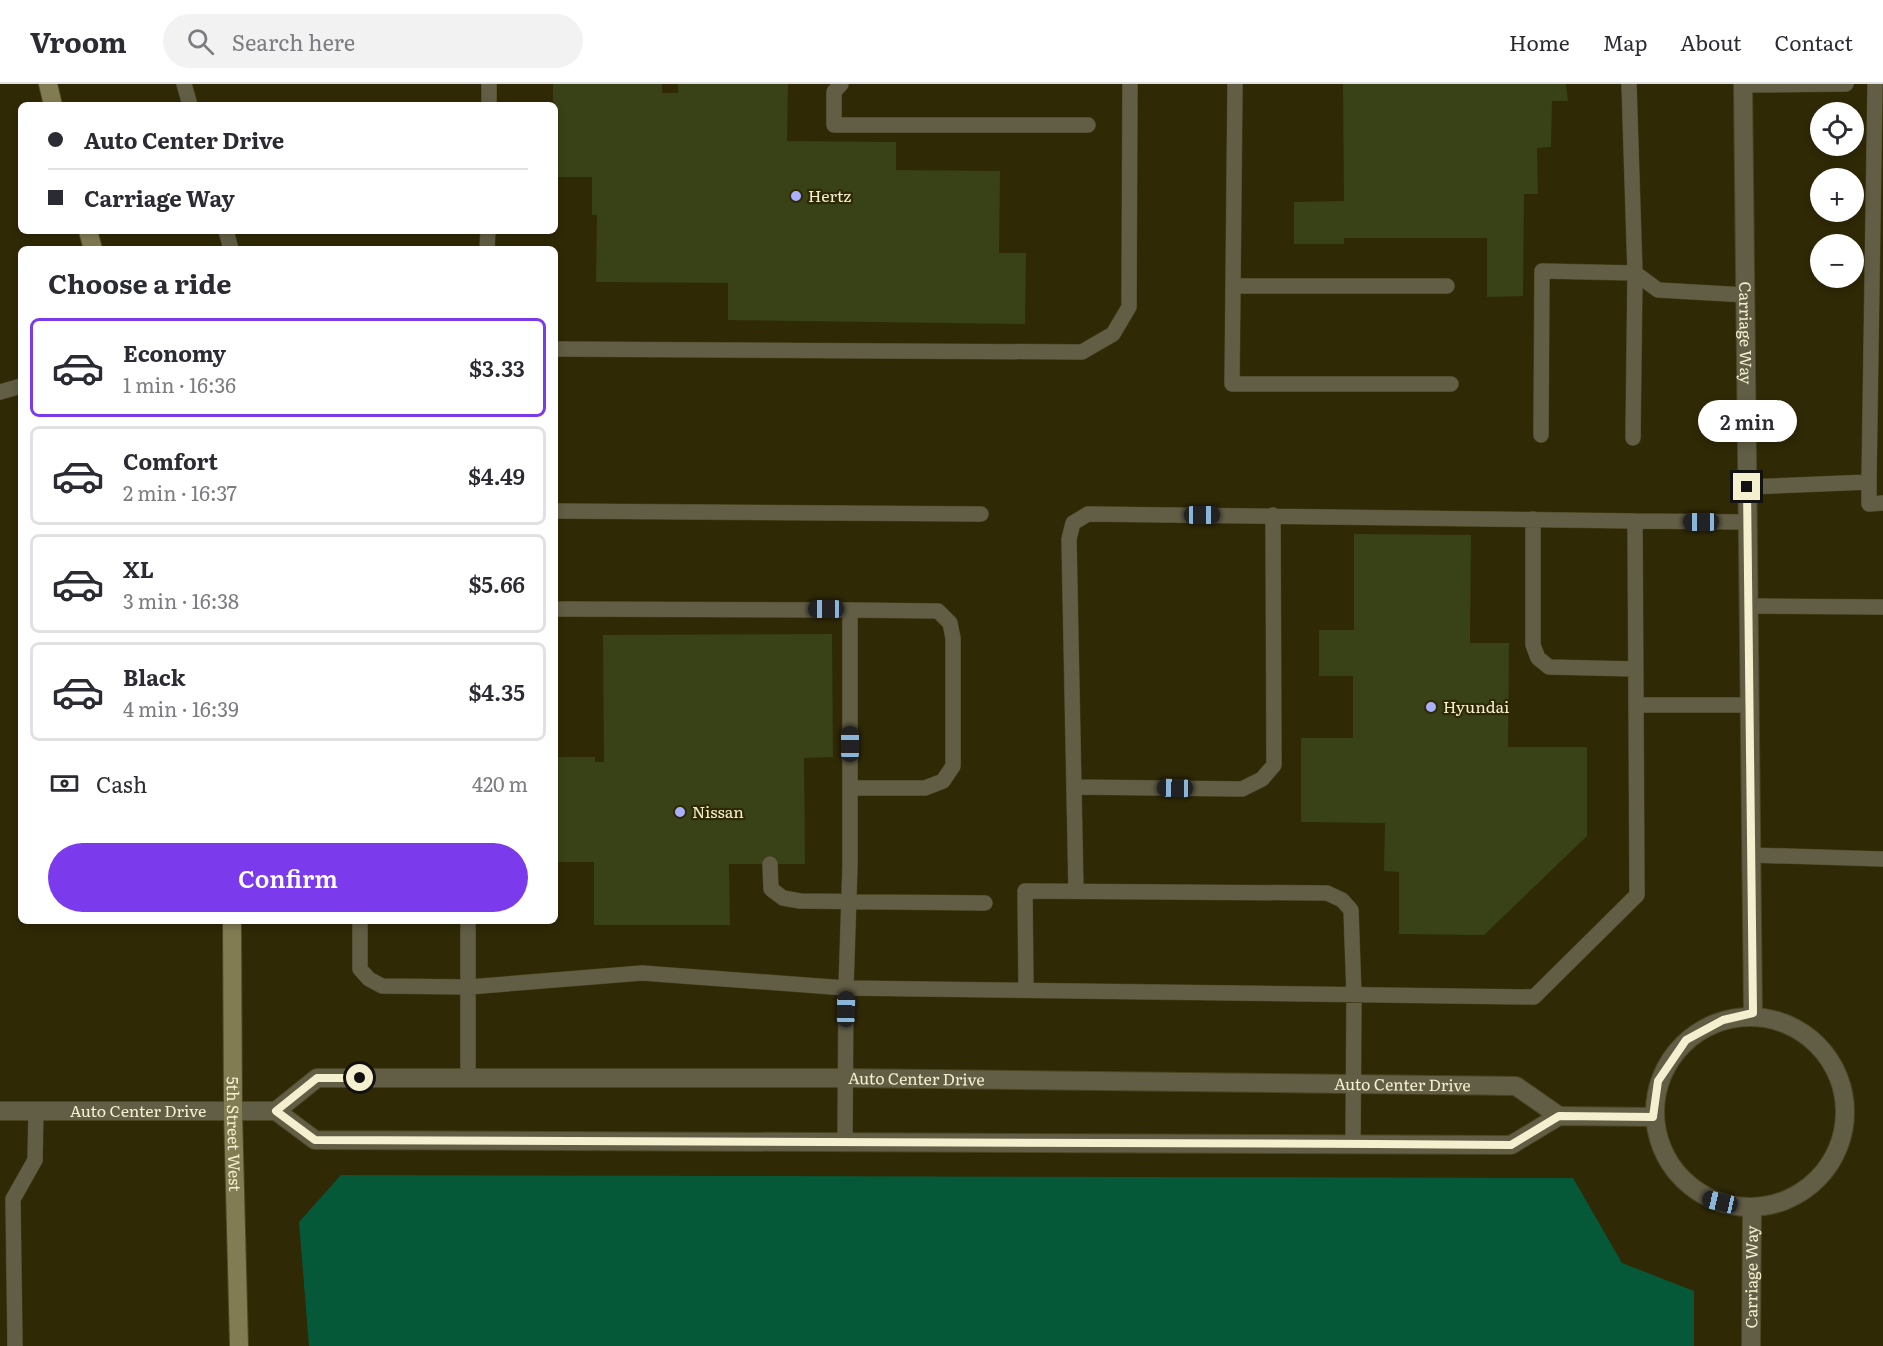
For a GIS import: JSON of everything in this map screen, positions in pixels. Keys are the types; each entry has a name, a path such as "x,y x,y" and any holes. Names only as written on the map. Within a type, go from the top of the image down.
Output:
{"street":[{"path":"48,84 52,102"},
{"name":"Carriage Way","path":"1743,84 1753,1013"},
{"name":"5th Street West","path":"232,924 233,1112 239,1346"},
{"path":"1753,1013 1784,1022 1821,1046 1846,1096 1844,1136 1821,1178 1784,1203 1752,1209 1704,1198 1674,1173 1653,1117 1658,1081 1686,1040 1723,1020 1753,1013"},
{"name":"Auto Center Drive","path":"0,1111 276,1111 317,1078 845,1078 1516,1086 1559,1116"},
{"path":"276,1111 315,1140 1511,1145 1559,1116 1653,1117"},
{"name":"Carriage Way","path":"1751,1346 1752,1209"}],"lane":[{"path":"184,84 189,102"},
{"path":"489,84 489,102"},
{"path":"841,84 834,92 834,125 1088,125"},
{"path":"558,349 1082,352 1113,334 1130,307 1130,84"},
{"path":"1235,84 1232,384 1451,384"},
{"path":"1629,84 1635,273 1633,438"},
{"path":"1743,84 1846,84"},
{"path":"1875,84 1869,504 1883,503"},
{"path":"1540,435 1542,271 1635,273 1658,290 1746,295"},
{"path":"1233,286 1447,286"},
{"path":"0,392 18,387"},
{"path":"1747,487 1869,482"},
{"path":"558,511 981,514"},
{"path":"1076,891 1069,539 1073,523 1088,514 1748,522"},
{"path":"1075,787 1242,789 1262,779 1274,765 1273,515"},
{"path":"1533,519 1533,645 1538,658 1549,667 1635,669"},
{"path":"360,924 360,969 369,979 382,986 469,987 642,973 846,988 1534,997 1637,895 1635,521"},
{"path":"1748,606 1883,607"},
{"path":"558,609 938,611 950,622 953,638 953,766 943,781 925,788 850,788"},
{"path":"845,1142 850,610"},
{"path":"1636,705 1749,705"},
{"path":"1751,855 1883,859"},
{"path":"770,864 771,888 783,898 800,902 986,903"},
{"path":"1026,990 1025,891 1327,893 1341,900 1351,910 1354,995 1353,1144"},
{"path":"468,924 468,1078"},
{"path":"15,1346 13,1199 35,1160 36,1111"}],"green space":[{"path":"341,1175 1573,1178 1622,1263 1694,1291 1694,1346 309,1346 299,1222"}],"building":[{"name":"Hertz","path":"553,84 662,84 662,93 678,93 678,84 788,84 787,141 896,142 896,170 1000,171 999,253 1026,253 1025,324 728,320 728,283 596,282 597,215 592,215 592,177 558,177 558,102 553,102"},
{"path":"1343,84 1566,84 1568,101 1552,101 1551,147 1537,148 1538,194 1524,194 1523,296 1487,297 1487,238 1344,238 1344,244 1294,244 1294,202 1344,201"},
{"name":"Hyundai","path":"1354,534 1471,535 1470,643 1509,643 1508,747 1587,747 1587,836 1484,935 1399,934 1399,872 1384,871 1385,823 1301,822 1301,738 1353,738 1353,676 1319,676 1319,630 1354,630"},
{"name":"Nissan","path":"832,634 833,757 804,758 805,864 729,864 730,925 594,925 594,862 558,862 558,757 595,757 595,762 604,762 603,635"}],"place":[{"name":"Hertz","path":"796,196"},
{"name":"Hyundai","path":"1431,707"},
{"name":"Nissan","path":"680,812"}],"route":[{"path":"360,1078 317,1078 276,1111 315,1140 1511,1145 1559,1116 1653,1117 1658,1081 1686,1040 1723,1020 1753,1013 1747,487"}]}
